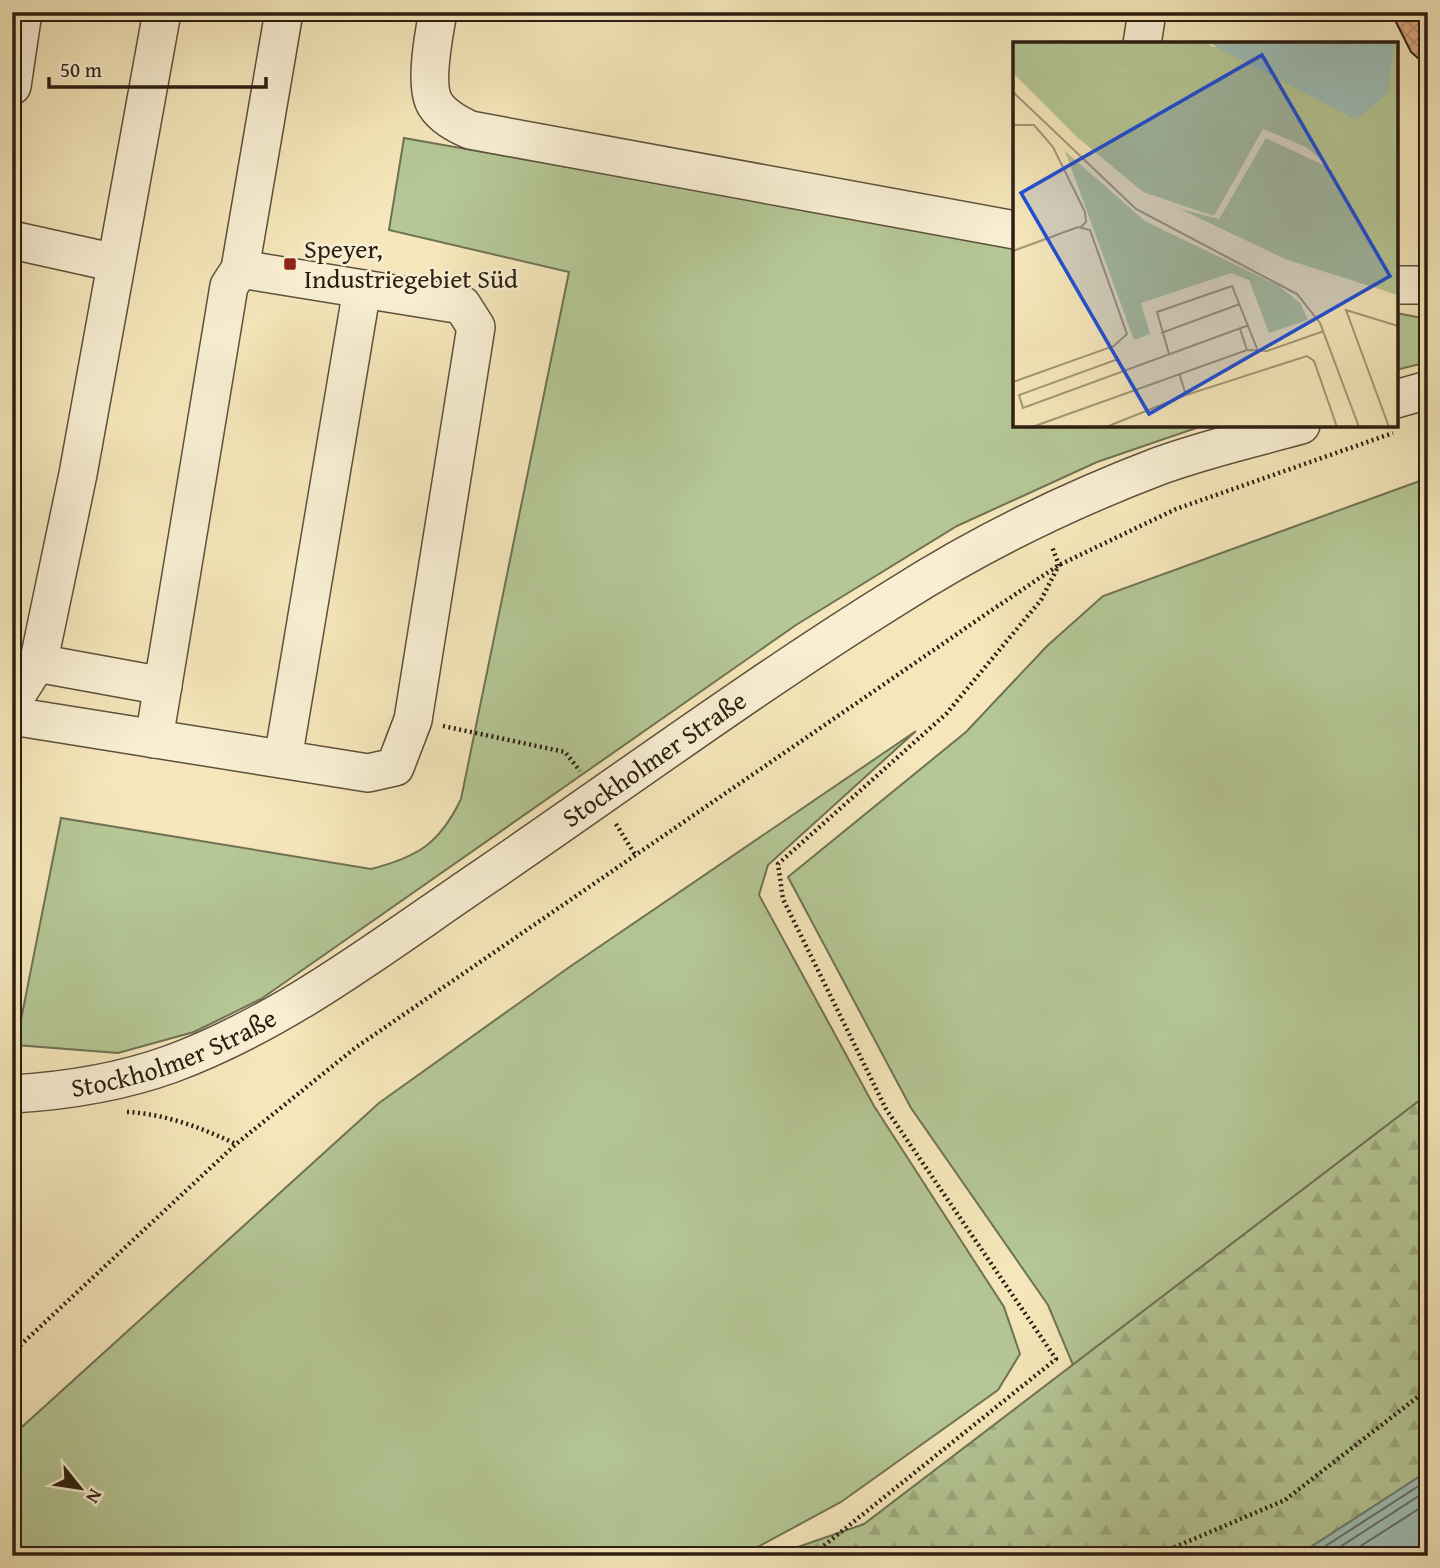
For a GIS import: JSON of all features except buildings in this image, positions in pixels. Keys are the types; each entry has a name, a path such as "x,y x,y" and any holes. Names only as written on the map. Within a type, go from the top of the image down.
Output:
{"street":[{"path":"12,86 23,12"},
{"path":"12,702 37,663 78,474 162,12"},
{"path":"154,739 229,286 240,269 284,12"},
{"path":"438,12 431,70 432,96 444,115 470,130 1013,230"},
{"path":"1142,42 1147,12"},
{"path":"12,240 116,263"},
{"path":"12,716 368,773 395,767 413,720 476,327 462,305 240,269"},
{"path":"1398,285 1428,285"},
{"path":"283,760 362,289"},
{"path":"1401,413 1428,390"},
{"name":"Stockholmer Straße","path":"12,1094 97,1084 169,1065 289,1008 600,800 845,630 946,567 1038,516 1163,464 1294,427"},
{"path":"37,663 163,686"}],"path":[{"path":"12,1353 236,1144 355,1048 1059,565 1176,509 1368,427"},
{"path":"1038,516 1059,565"},
{"path":"811,1556 1056,1359 886,1109 783,899 778,864 946,714 1041,600 1059,565"},
{"path":"413,720 565,752 580,772"},
{"path":"619,828 636,856"},
{"path":"115,1114 150,1114 209,1131 236,1144"},
{"path":"1154,1556 1285,1500 1428,1389"}],"green space":[{"path":"404,138 1013,246 1013,427 1199,427 1097,462 957,526 796,625 261,999 194,1032 118,1053 16,1045 61,818 371,869 402,859 426,846 445,827 461,799 569,272 389,230"},
{"path":"1398,313 1428,319 1428,362 1398,370"},
{"path":"1428,478 1428,1094 1073,1365 1048,1305 911,1108 788,877 966,732 1047,646 1103,596"},
{"path":"916,731 768,865 759,895 874,1106 1004,1307 1020,1354 998,1390 841,1502 741,1556 12,1556 12,1436 379,1103 568,968"},
{"path":"1428,1094 1428,1471 1297,1556 772,1556 864,1524"}],"water":[{"path":"1428,1471 1428,1556 1297,1556"}],"place":[{"name":"Speyer, Industriegebiet Süd","path":"290,264"}]}
